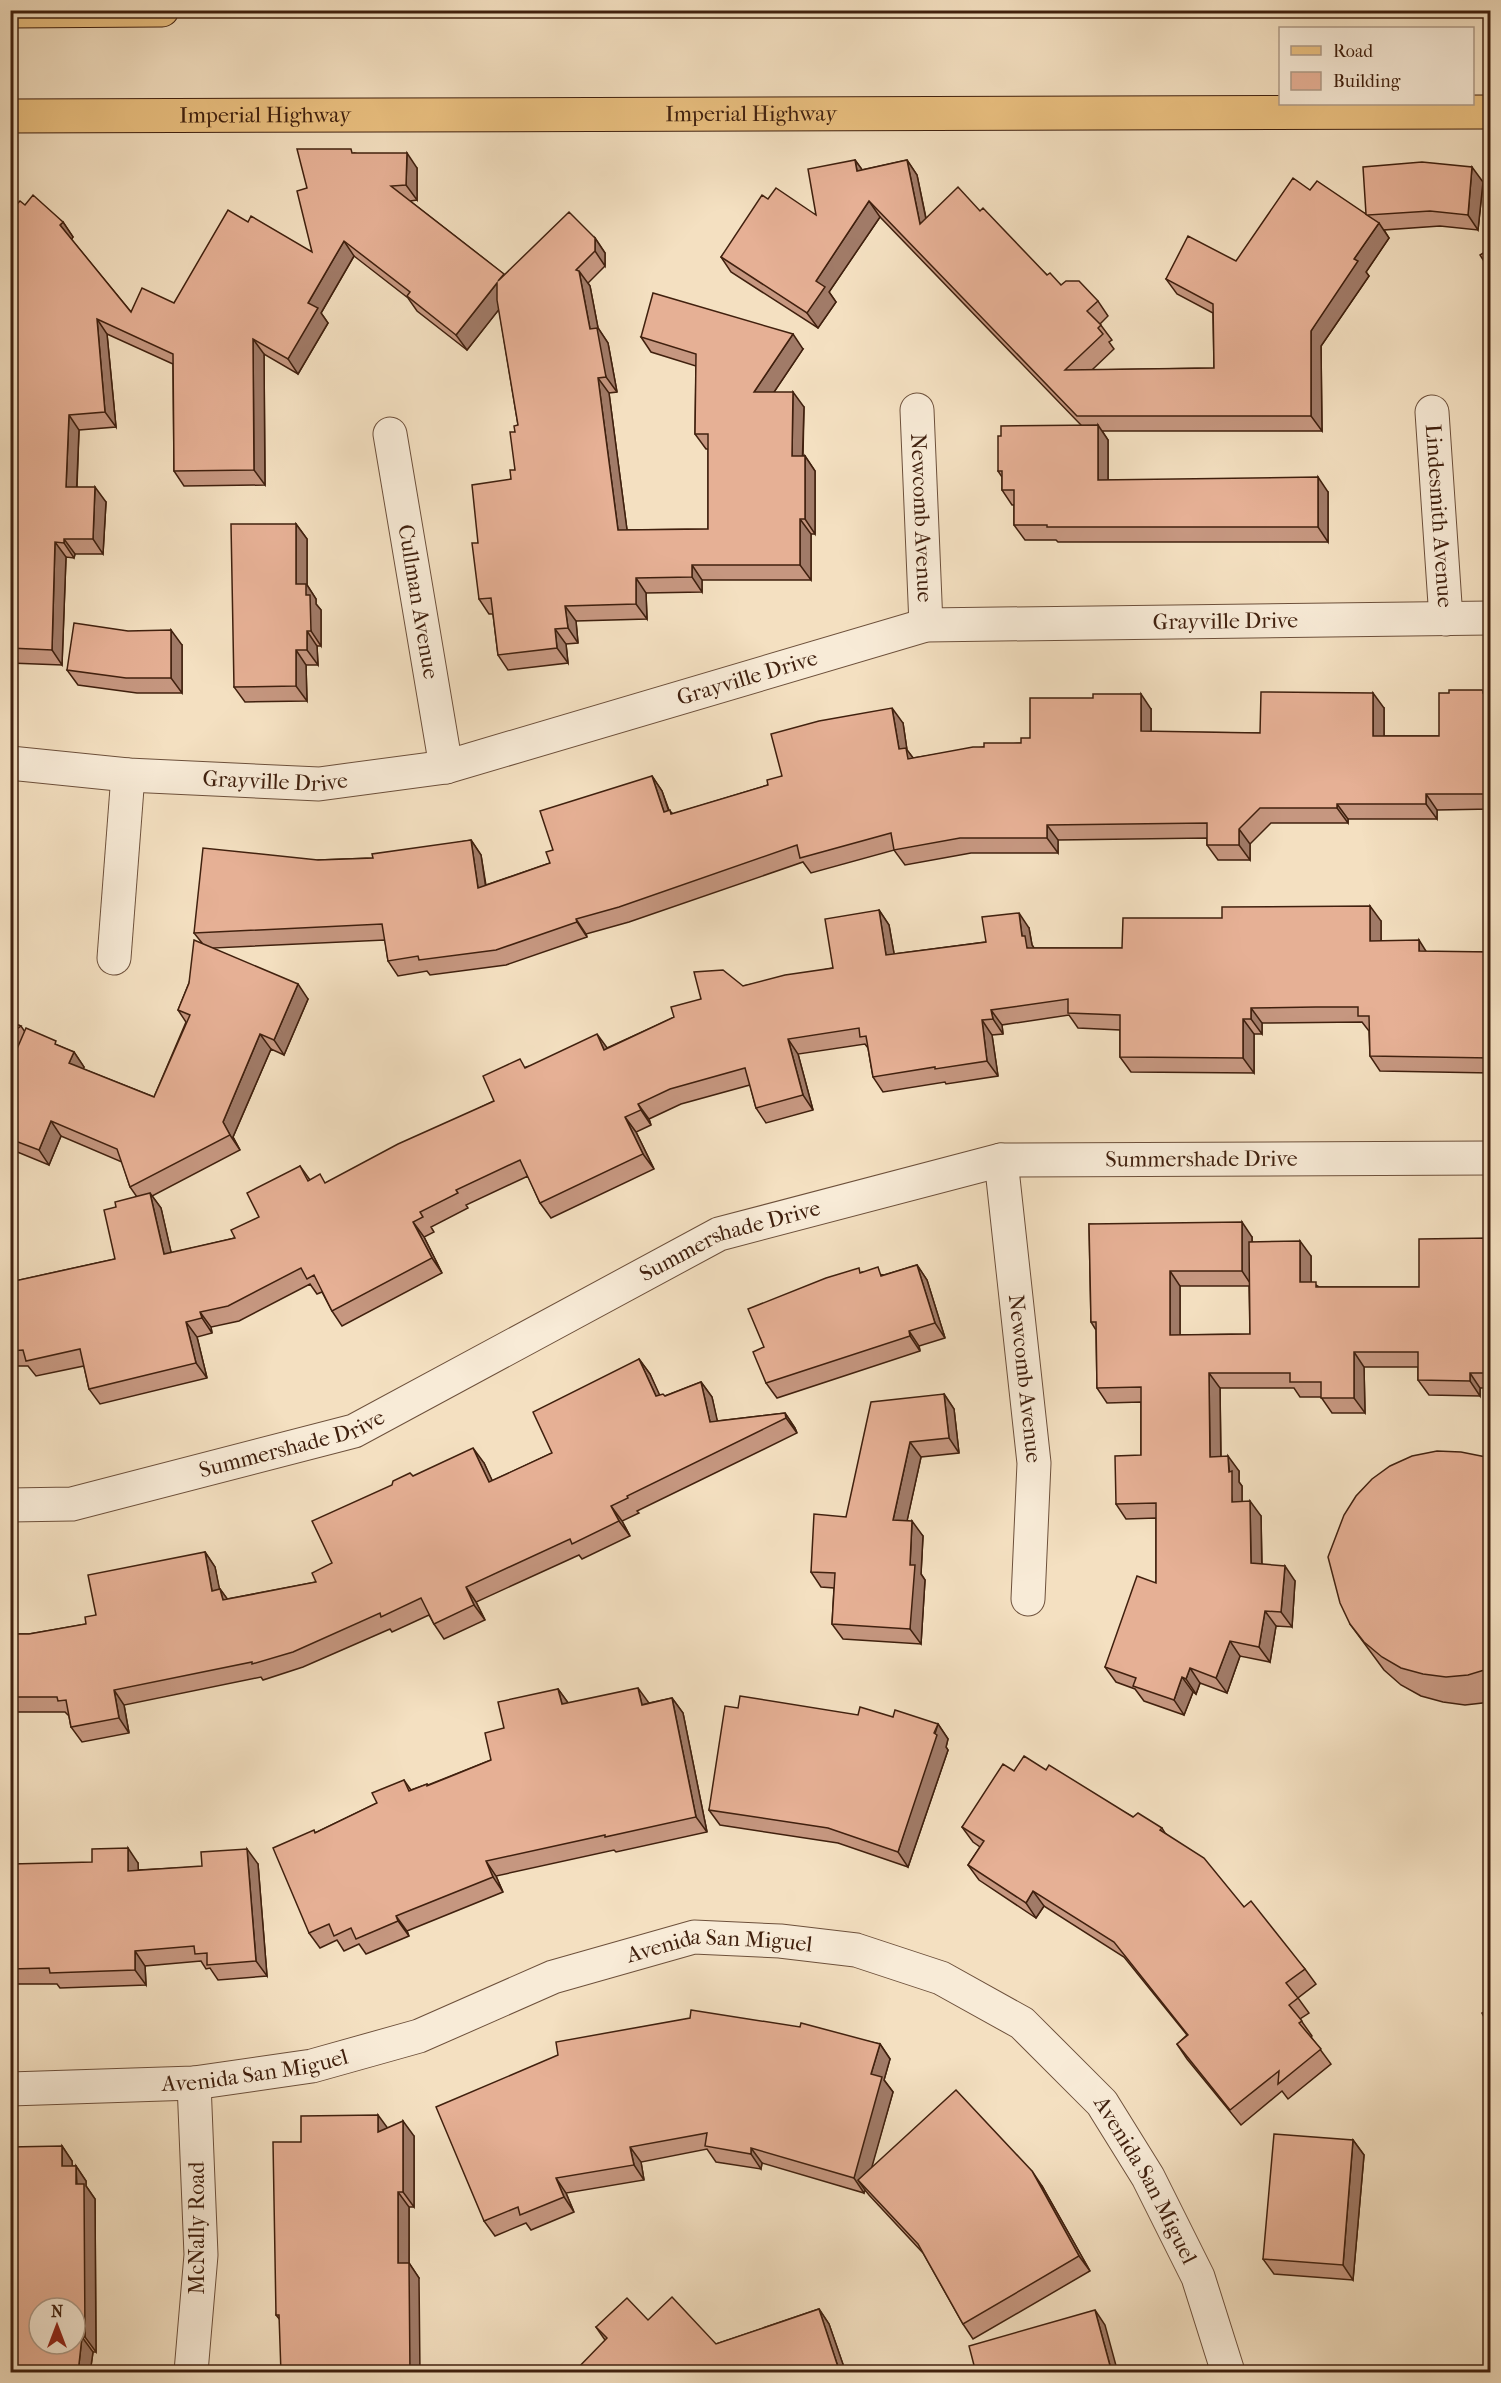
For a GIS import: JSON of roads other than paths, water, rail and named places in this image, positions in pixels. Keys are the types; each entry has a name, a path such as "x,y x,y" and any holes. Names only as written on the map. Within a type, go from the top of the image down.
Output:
{"main road":[{"path":"10,11 162,10"},
{"name":"Imperial Highway","path":"10,116 1491,112"}],"street":[{"name":"Newcomb Avenue","path":"917,410 926,625"},
{"name":"Lindesmith Avenue","path":"1432,412 1446,619"},
{"name":"Cullman Avenue","path":"390,434 446,767"},
{"name":"Grayville Drive","path":"10,762 128,775 319,784 446,767 926,625 1491,618"},
{"path":"114,958 128,775"},
{"name":"Summershade Drive","path":"10,1505 72,1504 354,1431 719,1234 1001,1160 1491,1158"},
{"name":"Newcomb Avenue","path":"1001,1160 1034,1463 1028,1599"},
{"name":"Avenida San Miguel","path":"10,2089 194,2083 312,2066 419,2036 553,1977 694,1937 780,1941 856,1950 941,1978 1022,2023 1102,2103 1148,2177 1198,2277 1228,2373"},
{"name":"McNally Road","path":"191,2373 201,2255 194,2083"}]}
